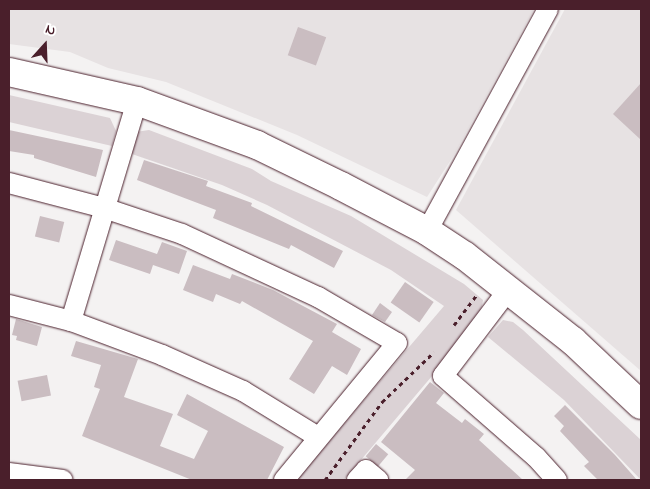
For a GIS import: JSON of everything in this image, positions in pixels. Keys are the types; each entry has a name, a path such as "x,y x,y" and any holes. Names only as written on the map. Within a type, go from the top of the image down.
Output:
{"street":[{"path":"427,231 548,9"},
{"path":"9,72 137,101 257,145 427,231 509,290 573,341 641,405"},
{"path":"71,321 137,101"},
{"path":"9,183 104,208 182,234 250,263 318,297 397,343 284,480"},
{"path":"509,290 443,376 536,457 557,480"},
{"path":"9,305 71,321 162,355 243,391 318,437"},
{"path":"10,468 63,480"},
{"path":"357,480 366,470 378,480"}],"path":[{"path":"450,331 479,292"},
{"path":"325,480 382,402 439,346"}],"shaded area":[{"path":"9,9 534,9 454,155 427,197 297,135 166,82 108,68 70,52 9,44"},
{"path":"565,9 641,9 641,371 456,210"},
{"path":"9,95 110,118 116,131 112,146 9,122"},
{"path":"149,130 252,169 271,181 351,216 464,284 483,300 481,312 432,376 344,480 296,480 444,306 391,270 267,205 222,185 129,153 136,132"},
{"path":"503,320 513,322 523,330 641,440 641,480 564,400 488,337"}],"building":[{"path":"298,27 326,37 316,65 288,55"},
{"path":"641,83 641,140 613,114"},
{"path":"9,130 103,150 96,177 34,158 34,155 9,151"},
{"path":"144,160 208,181 206,186 252,203 251,206 343,251 334,268 291,245 289,249 213,218 216,210 137,180"},
{"path":"40,216 64,222 59,242 35,236"},
{"path":"116,240 157,254 162,242 187,251 179,274 153,265 150,274 109,260"},
{"path":"193,265 230,279 232,274 273,290 337,324 332,332 361,349 347,375 332,366 314,394 289,379 313,341 242,301 240,304 216,294 213,302 183,290"},
{"path":"405,282 434,302 419,323 391,302"},
{"path":"380,303 392,312 385,322 372,315"},
{"path":"16,319 42,327 37,346 16,340 17,336 12,335"},
{"path":"76,341 138,359 124,397 173,414 160,446 194,459 208,431 177,415 187,394 284,447 267,480 192,480 82,436 100,389 94,387 101,365 71,356"},
{"path":"47,375 51,396 22,401 18,381"},
{"path":"430,382 444,393 436,403 462,423 465,419 484,434 479,440 523,480 405,480 415,470 381,442"},
{"path":"565,405 637,480 598,480 584,466 589,462 560,431 564,426 554,416"},
{"path":"376,444 388,454 378,467 366,456"}]}
